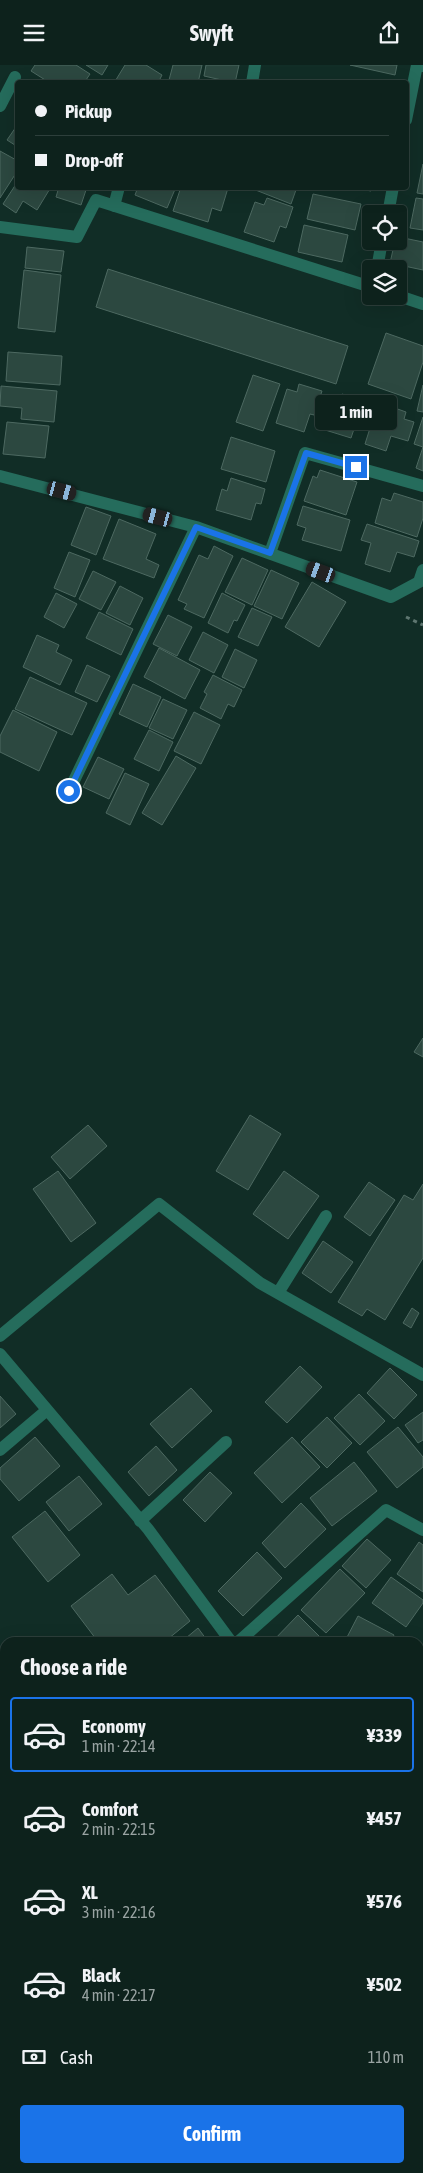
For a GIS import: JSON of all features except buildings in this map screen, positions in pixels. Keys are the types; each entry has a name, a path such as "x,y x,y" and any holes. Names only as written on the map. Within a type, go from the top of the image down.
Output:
{"street":[{"path":"252,80 255,65"},
{"path":"409,105 417,65 423,66"},
{"path":"0,106 15,77"},
{"path":"114,206 118,190"},
{"path":"390,205 392,190"},
{"path":"0,227 77,237 96,200 362,284"},
{"path":"407,298 423,303"},
{"path":"270,553 306,453 423,486"},
{"path":"0,476 196,527 390,597 419,582 423,570"},
{"path":"69,791 196,527"},
{"path":"0,1336 159,1204 260,1283 423,1375"},
{"path":"278,1293 326,1216"},
{"path":"0,1354 140,1521 227,1637"},
{"path":"0,1450 47,1410"},
{"path":"140,1521 226,1442"},
{"path":"244,1637 386,1510 423,1530"}],"route":[{"path":"69,791 196,527 270,553 306,453 356,467"}]}
